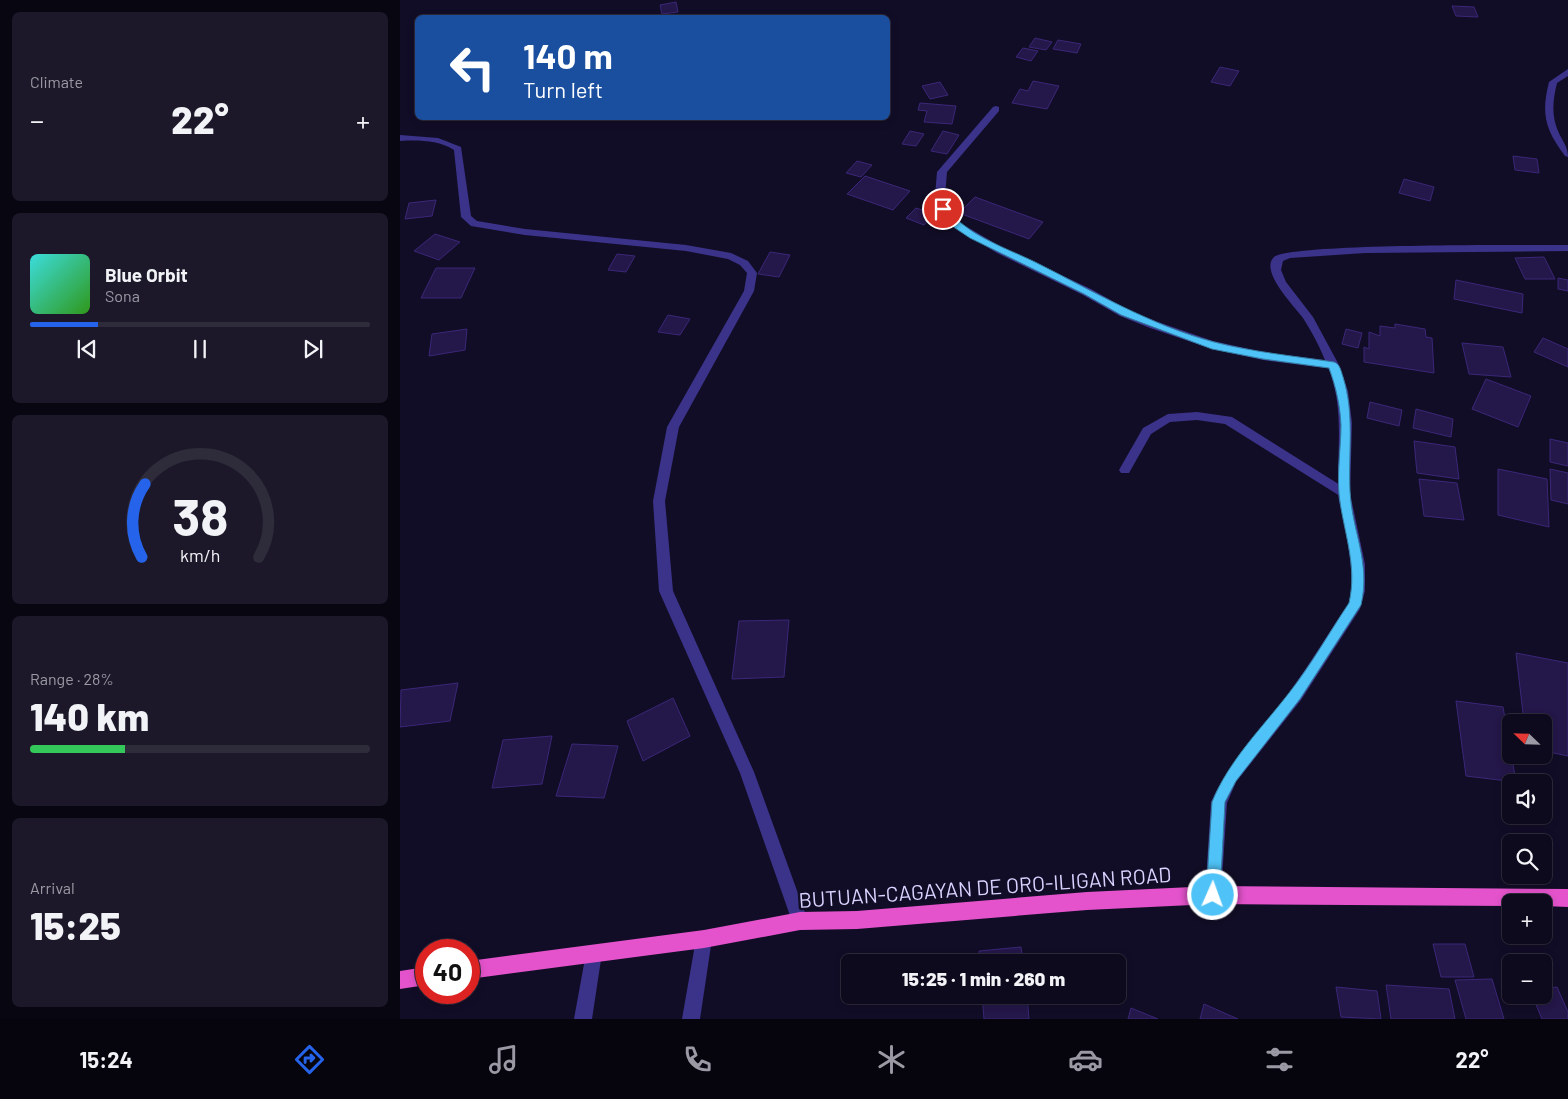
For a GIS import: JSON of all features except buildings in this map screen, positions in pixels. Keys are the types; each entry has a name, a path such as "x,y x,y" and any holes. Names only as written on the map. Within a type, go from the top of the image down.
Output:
{"highway":[{"name":"BUTUAN-CAGAYAN DE ORO-ILIGAN ROAD","path":"480,969 704,939 800,921 857,920 1087,901 1213,895 1568,898"},
{"path":"400,980 415,978"}],"street":[{"path":"1568,72 1553,82 1548,101 1548,118 1554,137 1568,154"},
{"path":"996,109 942,172 940,196 943,209 952,222 1001,251 1087,292 1124,313 1154,325 1212,345 1263,356 1334,365"},
{"path":"400,138 451,143 458,149 466,217 474,224 525,232 686,248 731,256 744,263 752,273 749,291 701,374 674,427 659,501 666,591 747,772 800,921"},
{"path":"1213,895 1218,802 1231,777 1296,695 1355,605 1359,578 1344,493 1346,423 1342,391 1334,365 1308,317 1281,283 1276,270 1278,259 1289,255 1365,250 1568,248"},
{"path":"1125,470 1147,431 1168,418 1197,416 1228,420 1344,493"},
{"path":"692,1019 704,939"},
{"path":"583,1019 594,953"}],"route":[{"path":"943,209 952,222 973,236 1087,292 1124,313 1154,325 1212,345 1263,356 1334,365 1342,391 1346,423 1344,493 1358,564 1359,578 1355,605 1296,695 1231,777 1218,802 1213,895"}]}
